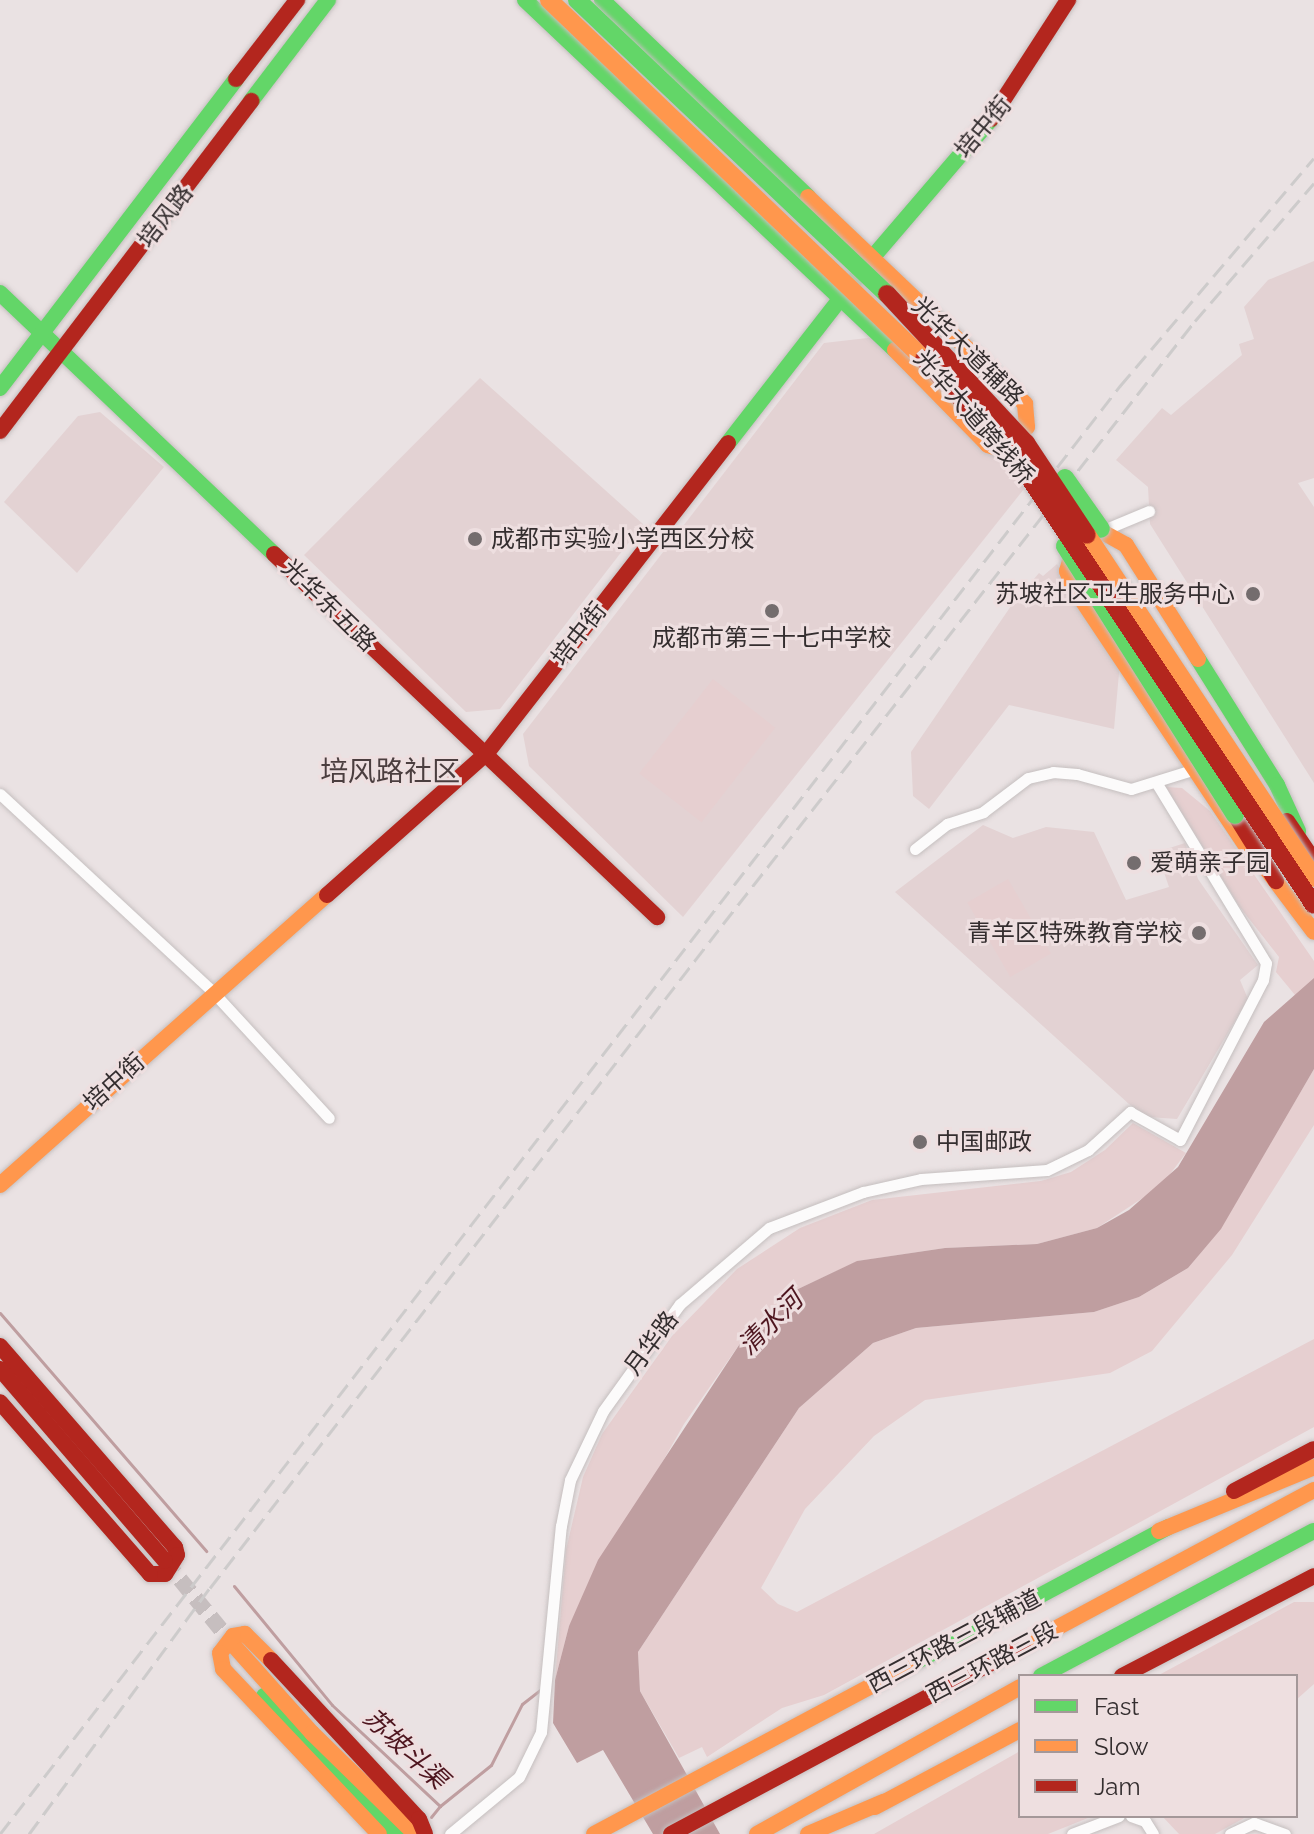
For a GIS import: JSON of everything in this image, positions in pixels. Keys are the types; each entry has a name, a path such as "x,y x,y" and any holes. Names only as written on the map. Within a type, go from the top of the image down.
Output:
{"main road":[{"name":"培风路","path":"0,388 297,0"},
{"name":"培风路","path":"0,431 328,0"},
{"name":"光华大道辅路","path":"525,0 840,298 995,450 1005,450 1027,427 1025,404 602,0"},
{"name":"光华大道跨线桥","path":"549,0 909,343 1015,456 1314,905"},
{"name":"光华大道跨线桥","path":"577,0 925,330 1026,443 1082,523 1314,878"},
{"name":"培中街","path":"0,1185 213,992 486,754 840,298 1008,99 1068,0"},
{"name":"光华东五路","path":"0,293 657,917"},
{"path":"977,388 1052,460 1084,503 1312,858"},
{"path":"1015,456 1085,582 1276,881"},
{"path":"1312,858 1277,785 1126,545 1101,531 1072,554 1067,571 1072,585 1222,816 1314,932"},
{"path":"0,1346 175,1547 177,1555 165,1574 150,1574 0,1402"},
{"path":"0,1369 162,1566 0,1388"},
{"name":"西三环路三段辅道","path":"594,1834 1314,1449"},
{"path":"1159,1531 1314,1467"},
{"name":"西三环路三段","path":"671,1834 1314,1490"},
{"name":"西三环路三段","path":"1045,1674 1314,1531"},
{"path":"1126,1674 1310,1581"},
{"path":"379,1834 223,1669 220,1653 233,1636 245,1634 254,1641 326,1725 419,1819 425,1834"},
{"path":"397,1834 303,1741 232,1652 415,1834"},
{"name":"西三环路三段","path":"757,1834 1018,1688"},
{"path":"824,1834 1018,1731"},
{"path":"808,1834 883,1802"}],"street":[{"path":"1101,531 1149,511"},
{"path":"915,849 947,824 983,812 1028,778 1053,772 1131,789 1157,784 1192,770"},
{"name":"月华路","path":"450,1834 519,1777 543,1718 561,1526 570,1480 603,1411 680,1304 769,1228 863,1192 921,1179 1047,1170 1088,1150 1130,1112 1180,1140 1263,980 1266,963 1157,784"},
{"path":"0,794 213,992 329,1118"},
{"path":"1072,1834 1114,1818"},
{"path":"1137,1818 1145,1821 1153,1834"},
{"path":"1230,1834 1254,1823 1285,1834"}],"shaded area":[{"path":"1314,261 1314,478 1298,483 1314,507 1314,783 1150,524 1148,487 1116,460 1162,408 1171,415 1242,355 1239,344 1254,339 1244,307 1268,280"},
{"name":"成都市第三十七中学校","path":"876,337 988,438 1024,489 683,917 529,766 523,734 824,343"},
{"name":"成都市实验小学西区分校","path":"480,378 643,524 500,709 466,712 304,555"},
{"path":"100,412 164,467 77,573 4,502 78,416"},
{"path":"1057,564 1120,662 1114,729 1009,705 929,809 913,796 911,752 1011,606 1039,573 1043,576"},
{"path":"713,679 775,728 701,822 639,774"},
{"path":"1166,787 1182,788 1210,811 1314,961 1314,1018 1276,972 1279,957 1239,906"},
{"path":"983,825 1013,838 1046,827 1094,832 1126,900 1169,887 1157,852 1185,843 1198,879 1258,965 1240,980 1248,999 1177,1119 1149,1117 1129,1104 895,892"},
{"path":"1008,879 1051,953 1010,977 967,902"},
{"path":"1314,1069 1314,1125 1232,1255 1152,1351 1110,1373 925,1400 874,1436 805,1509 761,1588 778,1604 797,1612 1314,1339 1314,1427 824,1695 782,1708 707,1757 702,1747 679,1758 640,1691 638,1652 799,1408 873,1343 916,1328 1094,1312 1139,1297 1188,1268 1221,1228"},
{"path":"1133,1123 1186,1153 1161,1186 1097,1228 1037,1244 945,1248 858,1261 796,1290 776,1307 741,1342 684,1424 569,1626 555,1680 566,1550 583,1477 602,1434 672,1336 737,1269 800,1228 872,1200 1041,1181 1071,1172 1105,1150"},
{"path":"1294,1602 1314,1602 1314,1684 1298,1698 1298,1674 1161,1674"},
{"path":"1018,1752 1018,1818 1088,1818 1048,1834 874,1834"},
{"path":"1164,1818 1244,1818 1215,1834 1179,1834"}],"water":[{"name":"清水河","path":"1314,978 1314,1069 1221,1229 1188,1268 1139,1297 1094,1312 916,1328 873,1343 799,1408 638,1652 640,1691 720,1834 653,1834 603,1750 577,1763 553,1723 555,1680 569,1626 598,1560 741,1342 796,1290 857,1261 945,1248 1037,1244 1097,1228 1129,1210 1178,1167 1264,1022"}],"waterway":[{"name":"苏坡斗渠","path":"0,1313 206,1551"},
{"name":"苏坡斗渠","path":"234,1586 332,1705 440,1806 491,1765 522,1704 540,1690"},
{"path":"431,1817 440,1806"}],"tunnel":[{"path":"165,1561 236,1648"}],"railway":[{"path":"0,1834 1120,386 1314,158"},
{"path":"29,1834 210,1588 723,924 1195,321 1314,183"}],"traffic: fast":[{"path":"251,101 328,0"},
{"path":"525,0 895,350"},
{"path":"577,0 887,294"},
{"path":"602,0 808,197"},
{"path":"0,388 236,79"},
{"path":"728,443 872,258 991,119"},
{"path":"0,293 274,554"},
{"path":"1065,478 1101,529"},
{"path":"1065,546 1235,815"},
{"path":"1198,659 1277,785 1298,831"},
{"path":"910,1665 1168,1527"},
{"path":"1045,1674 1314,1531"},
{"path":"264,1696 397,1834"}],"traffic: slow":[{"path":"549,0 924,359"},
{"path":"808,197 1025,404 1027,427 1005,450 988,445 895,350"},
{"path":"1198,659 1126,545 1101,531 1072,554 1067,571 1072,585 1247,847"},
{"path":"1087,535 1314,878"},
{"path":"1268,871 1314,932"},
{"path":"0,1185 327,895"},
{"path":"1159,1531 1314,1467"},
{"path":"1023,1646 1314,1490"},
{"path":"271,1660 245,1634 233,1636 220,1653 223,1669 379,1834"},
{"path":"236,1648 312,1733 415,1834"},
{"path":"594,1834 910,1665"},
{"path":"757,1834 1018,1688"},
{"path":"875,1807 1018,1731"},
{"path":"808,1834 883,1802"}],"traffic: jam":[{"path":"236,79 297,0"},
{"path":"991,119 1068,0"},
{"path":"0,431 251,101"},
{"path":"887,294 1026,443 1087,535"},
{"path":"924,359 1015,456 1314,905"},
{"path":"327,895 486,754 728,443"},
{"path":"274,554 657,917"},
{"path":"1235,815 1276,881"},
{"path":"1287,821 1310,855"},
{"path":"0,1346 175,1547 177,1555 165,1574 150,1574 0,1402"},
{"path":"0,1369 165,1561"},
{"path":"1234,1491 1314,1449"},
{"path":"1126,1674 1314,1576"},
{"path":"671,1834 1023,1646"},
{"path":"271,1660 419,1819 425,1834"}],"place":[{"name":"成都市实验小学西区分校","path":"475,539"},
{"name":"苏坡社区卫生服务中心","path":"1253,594"},
{"name":"成都市第三十七中学校","path":"772,611"},
{"name":"爱萌亲子园","path":"1134,863"},
{"name":"青羊区特殊教育学校","path":"1199,933"},
{"name":"中国邮政","path":"920,1142"}],"district":[{"name":"培风路社区","path":"390,772"}]}
